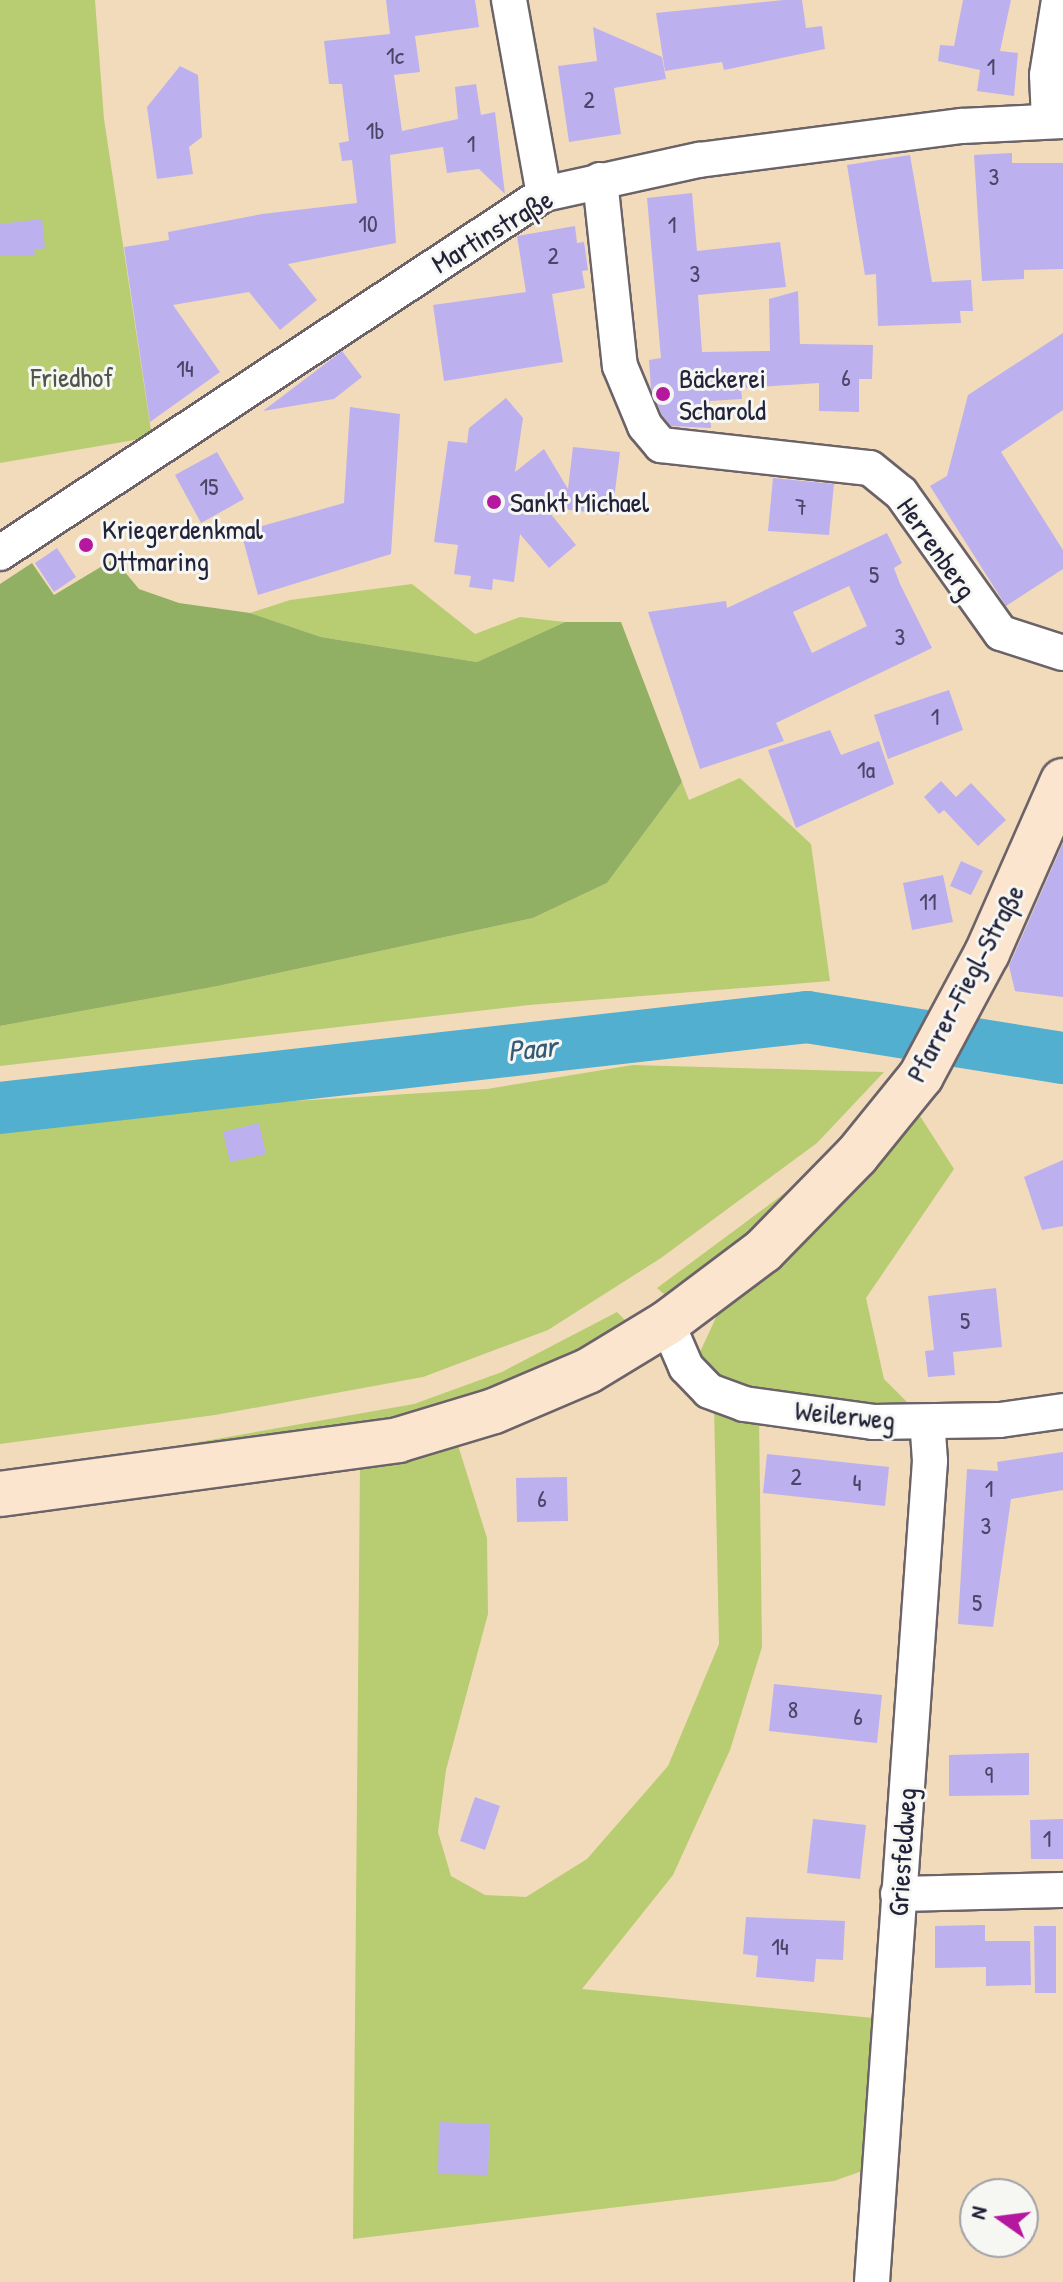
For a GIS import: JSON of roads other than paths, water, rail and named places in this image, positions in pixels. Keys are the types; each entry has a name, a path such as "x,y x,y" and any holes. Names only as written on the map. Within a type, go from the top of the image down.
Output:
{"main road":[{"name":"Pfarrer-Fiegl-Straße","path":"0,1494 398,1440 494,1411 576,1376 667,1323 763,1251 857,1155 921,1076 987,953 1063,781"}],"street":[{"path":"509,0 544,194"},
{"path":"1056,121 1047,75 1059,0"},
{"name":"Martinstraße","path":"0,553 544,194 699,160 1056,121"},
{"name":"Herrenberg","path":"600,180 620,366 645,426 661,445 870,468 901,493 1001,633 1063,653"},
{"path":"0,528 88,497"},
{"name":"Weilerweg","path":"667,1323 686,1367 709,1391 744,1404 873,1422 1000,1420 1063,1411"},
{"name":"Griesfeldweg","path":"872,2282 930,1461 927,1422"},
{"path":"898,1894 1063,1890"}],"waterway":[{"name":"Paar","path":"0,1108 807,1017 1063,1058"}],"place":[{"name":"Bäckerei Scharold","path":"663,394"},
{"name":"Sankt Michael","path":"494,502"},
{"name":"Kriegerdenkmal Ottmaring","path":"86,545"}],"park label":[{"name":"Friedhof","path":"72,377"}]}
